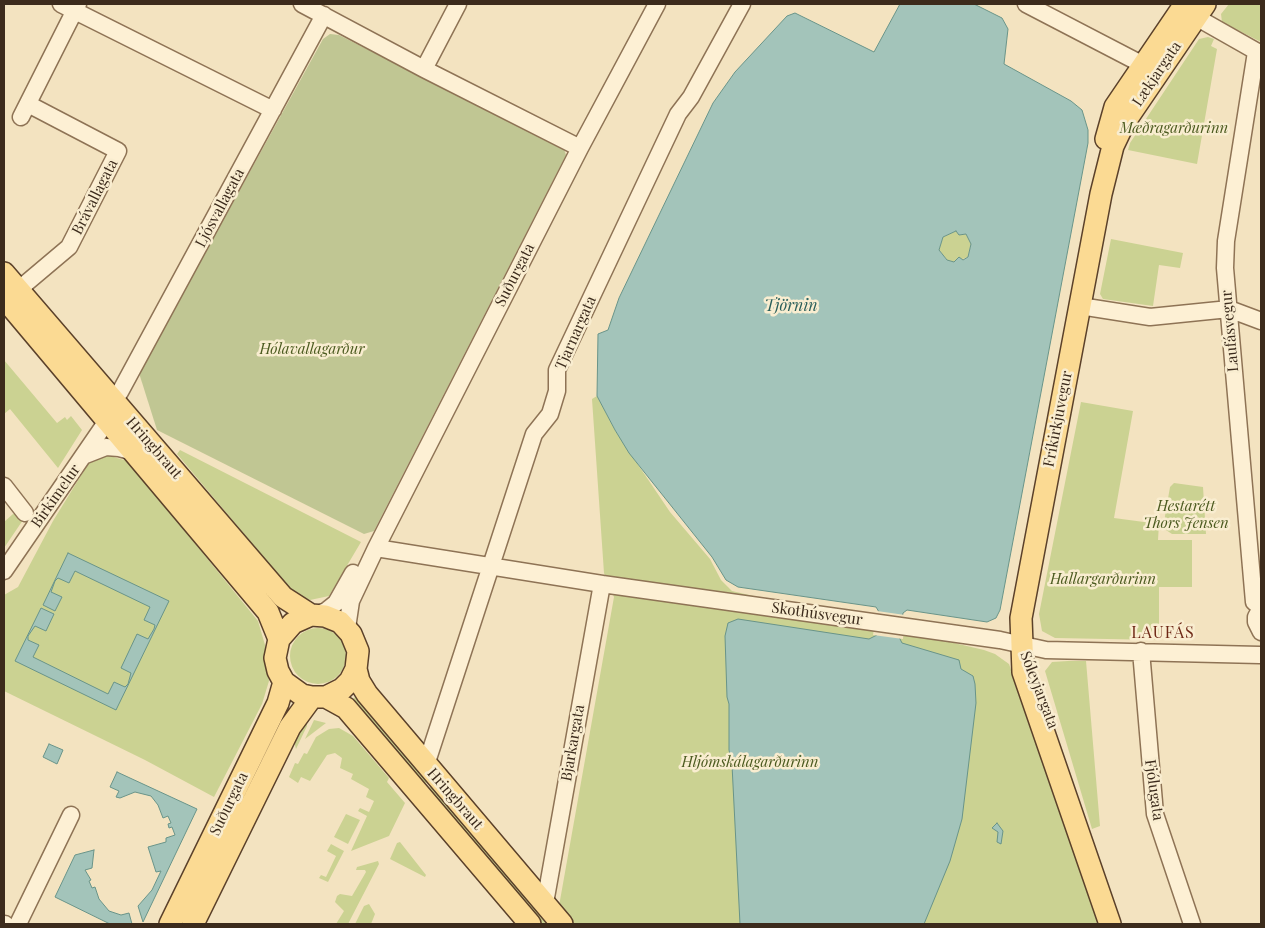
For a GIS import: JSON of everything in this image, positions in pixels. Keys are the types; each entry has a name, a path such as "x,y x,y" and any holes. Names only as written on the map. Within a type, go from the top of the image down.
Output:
{"main road":[{"name":"Lækjargata","path":"1109,145 1124,123 1150,68 1192,8"},
{"name":"Fríkirkjuvegur","path":"1022,645 1023,605 1109,145"},
{"name":"Hringbraut","path":"4,273 11,294 107,421 141,447 283,597 313,615"},
{"name":"Hringbraut","path":"11,294 112,399 141,447 268,612 279,639"},
{"path":"313,615 333,618 347,628 356,642 358,652 356,669 350,681 342,689 319,697 292,690 284,682 278,671 275,658 279,639 292,623 313,615"},
{"name":"Sóleyjargata","path":"1022,645 1023,672 1110,924"},
{"name":"Sóleyjargata","path":"1022,645 1033,666 1121,924"},
{"name":"Hringbraut","path":"356,669 359,681 367,694 562,924"},
{"name":"Suðurgata","path":"170,924 278,704 284,682"},
{"name":"Hringbraut","path":"319,697 346,708 530,924"},
{"name":"Suðurgata","path":"194,924 290,727 319,697"}],"street":[{"path":"302,4 424,70 580,148"},
{"path":"424,70 458,4"},
{"name":"Suðurgata","path":"347,628 351,601 376,548 580,148 656,4"},
{"name":"Tjarnargata","path":"426,765 534,434 550,414 557,392 557,370 678,114 691,97 742,4"},
{"path":"1026,4 1150,68"},
{"path":"71,6 273,110"},
{"name":"Brávallagata","path":"11,294 69,247 118,151 25,110 71,6"},
{"path":"1192,8 1259,53"},
{"name":"Ljósvallagata","path":"112,399 120,392 324,15"},
{"name":"Laufásvegur","path":"1259,53 1226,241 1225,268 1254,602 1261,608"},
{"path":"1080,306 1150,316 1228,309 1261,321"},
{"name":"Birkimelur","path":"4,571 107,421"},
{"path":"83,456 106,447 141,447"},
{"path":"4,486 25,513"},
{"name":"Suðurgata","path":"313,615 326,611 336,603 358,563 376,548"},
{"name":"Skothúsvegur","path":"376,548 602,584 907,627 1054,651 1141,652 1261,658"},
{"name":"Bjarkargata","path":"545,903 602,584"},
{"path":"1261,608 1256,616 1256,622 1261,632"},
{"name":"Fjólugata","path":"1141,652 1155,814 1192,924"},
{"path":"18,924 71,815"}],"green space":[{"path":"1229,4 1261,4 1261,42 1222,22 1221,14"},
{"name":"Hólavallagarður","path":"330,34 339,35 564,149 566,155 374,531 364,534 157,430 139,373 323,39"},
{"name":"Mæðragarðurinn","path":"1208,37 1214,39 1211,46 1217,49 1197,164 1128,150 1130,143 1199,39"},
{"path":"956,231 961,235 966,234 971,244 968,257 954,262 947,260 939,250 943,237"},
{"path":"1111,239 1183,253 1180,268 1159,265 1153,306 1103,299 1100,294"},
{"path":"4,360 57,423 65,417 67,420 71,416 82,430 58,468 10,409 4,414"},
{"name":"Hljómskálagarðurinn","path":"597,396 616,432 670,512 710,559 721,580 732,591 984,650 995,654 1009,664 1100,924 574,924 559,906 614,597 604,573 592,399"},
{"name":"Hallargarðurinn","path":"1081,402 1133,411 1114,518 1159,524 1158,540 1192,540 1192,587 1159,587 1159,640 1055,638 1042,631 1039,614"},
{"path":"180,450 361,542 329,596 310,600 297,595 291,590 177,454"},
{"path":"106,455 128,461 258,621 265,645 269,681 262,704 214,797 145,760 4,691 4,595 18,587 53,521 93,456"},
{"name":"Hestarétt Thors Jensen","path":"1174,483 1203,487 1206,534 1172,534 1166,530 1164,526 1165,516 1170,487"},
{"path":"13,514 18,514 23,520 4,548 4,522"},
{"path":"312,628 324,628 334,632 342,640 346,656 342,672 334,680 324,684 312,684 302,680 294,672 290,662 290,650 294,640 302,632"},
{"path":"1086,661 1100,826 1092,829 1045,671 1052,662"},
{"path":"356,696 428,781 421,786 351,701"},
{"path":"307,719 307,726 296,749 294,741"},
{"path":"314,720 326,723 305,739"},
{"path":"339,728 353,736 389,778 387,782 405,803 389,836 351,851 367,816 358,811 360,808 369,812 374,801 366,797 369,789 351,779 353,774 340,768 342,758 335,753 327,755 310,781 301,777 298,783 289,777 295,763 298,764 304,753 307,754 316,737 329,729"},
{"path":"432,785 551,924 541,924 426,791"},
{"path":"346,814 360,820 348,844 334,837"},
{"path":"400,842 426,875 425,877 390,859 397,843"},
{"path":"331,844 344,851 328,882 319,878 321,875 326,877 336,856 327,851"},
{"path":"378,861 379,864 348,924 336,924 344,911 335,902 337,896 340,894 352,896 366,872 365,870 356,870 357,867"},
{"path":"369,904 375,914 371,924 355,924 364,906"}],"water":[{"name":"Tjörnin","path":"900,4 974,4 1002,18 1008,29 1004,64 1071,101 1082,110 1088,130 1088,143 1000,610 996,618 987,622 907,610 903,613 899,637 902,643 959,660 961,669 973,676 975,684 976,703 962,819 950,861 924,924 740,924 732,765 729,750 729,704 727,697 725,636 728,623 738,619 869,639 877,635 879,612 876,607 738,587 726,580 712,557 629,453 597,396 598,334 608,330 619,298 713,103 735,72 787,16 795,13 874,52","holes":["956,231 959,235 966,234 971,244 968,257 963,260 959,257 954,262 947,260 939,250 943,237"]},
{"path":"68,553 169,601 116,710 15,661 41,608 54,614 46,631 35,626 28,636 28,640 39,645 33,657 108,694 114,682 125,687 128,684 131,673 121,668 137,634 148,639 154,629 155,625 144,620 150,607 75,571 69,583 58,578 55,581 51,592 62,597 55,611 43,605"},
{"path":"49,744 63,750 57,764 43,757"},
{"path":"117,772 197,809 143,922 138,906 152,890 161,871 156,872 148,847 166,842 166,838 175,835 172,827 169,828 168,824 171,823 168,816 163,818 158,805 151,796 135,792 120,798 116,797 119,791 110,787"},
{"path":"997,823 1003,831 1001,844 997,842 998,832 992,828"},
{"path":"94,850 92,868 85,870 91,880 89,881 92,888 95,887 99,899 109,911 121,915 129,913 132,924 110,924 55,897 75,855"}],"pier":[{"path":"877,611 905,615 903,639 873,635"}],"district":[{"name":"LAUFÁS","path":"1163,633"}]}
